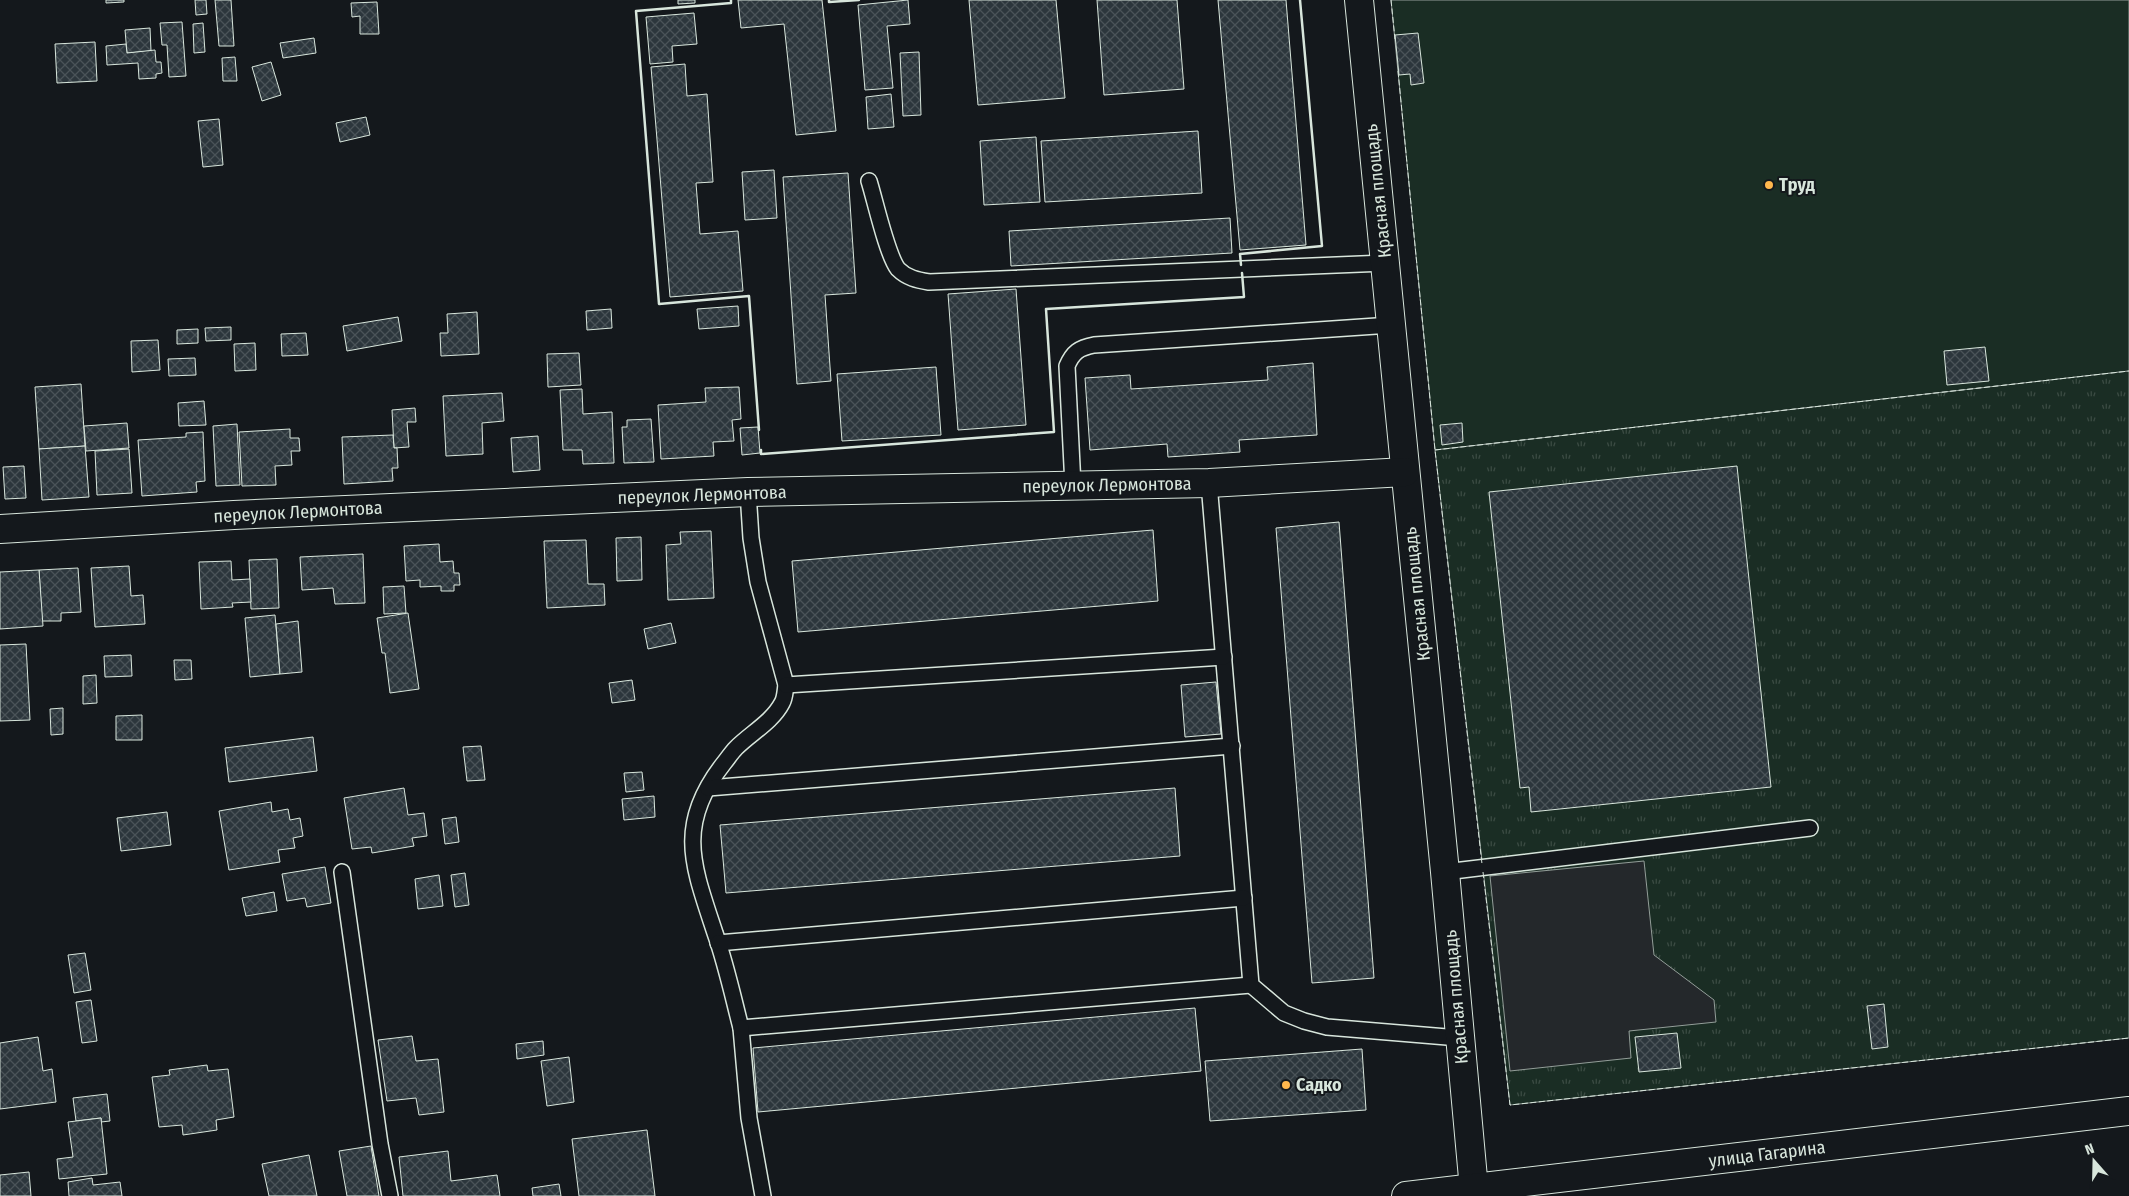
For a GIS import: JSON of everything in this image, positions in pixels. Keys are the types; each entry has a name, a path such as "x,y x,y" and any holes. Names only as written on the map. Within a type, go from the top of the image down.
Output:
{"street":[{"name":"Красная площадь","path":"1359,0 1445,872 1474,1188"},
{"name":"переулок Лермонтова","path":"0,530 244,514 748,492 1209,483 1405,472"},
{"name":"улица Гагарина","path":"1406,1196 2129,1111"}],"lane":[{"path":"869,181 891,257 898,269 911,279 929,282 1385,263"},
{"path":"1073,486 1067,366 1071,355 1081,347 1390,325"},
{"path":"1209,483 1251,985"},
{"path":"748,492 751,538 758,582 786,685 783,701 777,712 736,748 719,769 708,788 698,810 693,830 692,850 698,886 718,943 741,1028 749,1118 763,1196"},
{"path":"786,685 1224,657"},
{"path":"708,788 1232,746"},
{"path":"1445,872 1810,828"},
{"path":"342,872 380,1144 390,1196"},
{"path":"718,943 1244,898"},
{"path":"741,1028 1251,985 1284,1012 1304,1021 1327,1027 1459,1038"}],"green space":[{"name":"Труд","path":"1391,0 2129,0 2129,371 1435,450"},
{"path":"2129,371 2129,1038 1510,1105 1435,450"}],"shaded area":[{"path":"1644,861 1654,955 1714,1000 1716,1022 1629,1031 1631,1058 1510,1071 1490,876"}],"building":[{"path":"106,0 124,0 124,2 106,3"},
{"path":"195,0 206,0 207,14 196,15"},
{"path":"215,0 231,0 234,46 219,46"},
{"path":"678,0 695,0 695,3 678,4"},
{"path":"738,0 822,0 836,131 796,135 784,24 741,28"},
{"path":"908,0 910,24 887,26 893,88 865,90 858,5"},
{"path":"969,0 1056,0 1065,98 978,105"},
{"path":"1097,0 1177,0 1184,89 1104,95"},
{"path":"1218,0 1286,0 1306,245 1240,250"},
{"path":"377,2 379,34 360,34 360,16 352,17 351,3"},
{"path":"694,13 697,44 672,46 673,62 650,64 646,17"},
{"path":"182,22 186,76 169,77 167,45 162,45 160,23"},
{"path":"203,23 205,52 194,53 193,24"},
{"path":"150,28 151,51 127,53 125,30"},
{"path":"1418,33 1424,83 1411,85 1410,74 1399,75 1395,35"},
{"path":"314,38 316,53 283,58 280,43"},
{"path":"95,42 97,81 57,83 55,44"},
{"path":"126,44 127,53 155,50 156,62 161,62 162,73 156,74 156,78 139,79 138,63 107,65 106,46"},
{"path":"919,52 921,115 903,116 900,53"},
{"path":"235,57 237,81 223,81 222,58"},
{"path":"271,62 281,95 262,101 252,67"},
{"path":"685,64 687,96 707,94 713,182 696,183 700,234 738,231 743,291 670,297 651,67"},
{"path":"891,94 894,127 868,129 866,97"},
{"path":"366,117 370,135 340,142 336,123"},
{"path":"219,119 223,165 203,167 198,121"},
{"path":"1198,131 1202,193 1045,202 1041,141"},
{"path":"1036,137 1040,202 984,205 980,141"},
{"path":"774,170 777,218 745,220 742,172"},
{"path":"848,173 856,293 825,295 831,381 797,384 783,177"},
{"path":"1230,218 1232,253 1011,266 1009,231"},
{"path":"1016,289 1026,425 958,430 948,294"},
{"path":"738,306 739,326 699,329 697,309"},
{"path":"611,309 612,328 587,330 586,311"},
{"path":"477,312 479,354 441,356 440,333 448,333 447,314"},
{"path":"398,317 402,341 347,351 343,326"},
{"path":"231,327 231,340 206,341 205,328"},
{"path":"198,329 198,343 177,344 177,330"},
{"path":"306,333 308,355 282,356 281,334"},
{"path":"158,340 160,370 132,372 131,341"},
{"path":"255,343 256,370 235,371 234,344"},
{"path":"1985,347 1989,381 1947,385 1944,351"},
{"path":"579,353 581,385 548,387 547,354"},
{"path":"195,358 196,375 169,376 168,359"},
{"path":"1313,363 1317,435 1239,440 1240,452 1168,457 1167,444 1090,450 1085,378 1130,375 1131,389 1268,380 1267,367"},
{"path":"936,367 941,435 842,441 837,374"},
{"path":"81,384 85,446 39,449 35,387"},
{"path":"739,387 741,419 732,420 734,441 713,442 714,456 661,459 658,405 706,402 705,388"},
{"path":"582,389 583,414 612,412 614,463 583,464 582,450 563,450 560,390"},
{"path":"502,393 504,421 482,423 483,454 446,456 443,396"},
{"path":"204,401 206,425 179,426 178,403"},
{"path":"415,408 416,422 407,422 409,447 394,448 392,410"},
{"path":"651,419 654,462 624,463 622,427 627,427 627,420"},
{"path":"127,423 129,448 86,451 84,426"},
{"path":"1462,423 1463,442 1442,445 1440,425"},
{"path":"237,424 240,485 216,486 213,426"},
{"path":"758,427 760,453 742,455 740,428"},
{"path":"290,429 290,438 299,438 300,451 291,451 292,465 275,466 276,485 242,486 239,432"},
{"path":"203,432 205,481 196,482 197,492 142,496 138,440 186,437 186,433"},
{"path":"393,435 394,448 397,448 398,468 392,468 393,481 344,484 342,437"},
{"path":"538,436 540,470 513,472 511,438"},
{"path":"85,446 89,497 42,500 39,449"},
{"path":"129,449 132,493 97,495 95,451"},
{"path":"24,466 26,498 5,499 3,467"},
{"path":"1737,466 1771,787 1531,812 1529,787 1520,788 1489,492"},
{"path":"1339,522 1374,978 1312,983 1276,528"},
{"path":"1153,530 1158,601 798,632 792,561"},
{"path":"711,531 714,598 668,600 666,545 681,544 680,532"},
{"path":"641,537 642,580 617,581 616,538"},
{"path":"586,540 588,584 604,584 605,605 547,608 544,541"},
{"path":"439,544 440,562 453,561 454,573 459,573 460,585 454,585 454,591 441,591 441,586 420,587 420,580 406,581 404,546"},
{"path":"363,554 365,603 335,604 333,588 302,590 300,557"},
{"path":"277,559 279,608 251,609 249,560"},
{"path":"231,561 232,580 250,579 251,602 232,603 233,607 201,609 199,562"},
{"path":"129,566 131,596 143,595 145,624 95,627 91,568"},
{"path":"78,568 81,612 61,613 61,621 42,621 39,570"},
{"path":"39,570 43,626 0,629 0,572"},
{"path":"404,586 406,613 384,614 383,587"},
{"path":"408,613 419,689 390,693 385,653 382,653 377,618"},
{"path":"275,615 280,674 250,677 245,618"},
{"path":"298,621 302,672 280,674 276,624"},
{"path":"671,623 676,643 648,649 644,629"},
{"path":"26,644 30,720 0,721 0,645"},
{"path":"131,655 132,676 105,677 104,656"},
{"path":"174,660 191,660 192,679 175,680"},
{"path":"96,675 97,703 83,704 83,676"},
{"path":"632,680 635,700 612,703 609,683"},
{"path":"1216,682 1221,734 1185,737 1181,685"},
{"path":"63,708 63,734 51,735 50,709"},
{"path":"142,715 142,740 116,740 116,716"},
{"path":"313,737 317,771 229,782 225,748"},
{"path":"481,746 485,780 467,781 463,747"},
{"path":"642,772 644,790 626,792 624,773"},
{"path":"404,788 408,815 424,813 427,836 412,838 414,846 372,853 371,847 352,849 344,798"},
{"path":"1175,788 1180,856 726,893 720,825"},
{"path":"654,796 655,817 624,820 622,799"},
{"path":"271,802 272,812 288,809 290,820 300,818 303,836 293,838 295,848 278,850 280,862 229,870 219,811"},
{"path":"167,812 171,845 121,851 117,818"},
{"path":"456,817 459,842 445,844 442,819"},
{"path":"325,867 331,903 307,907 305,898 287,901 282,874"},
{"path":"465,873 469,905 455,907 451,875"},
{"path":"439,875 443,906 418,909 415,879"},
{"path":"274,892 277,911 246,916 242,898"},
{"path":"85,953 91,990 74,993 68,955"},
{"path":"91,1000 97,1041 82,1043 76,1002"},
{"path":"1884,1004 1888,1047 1872,1049 1867,1006"},
{"path":"1195,1008 1201,1071 758,1112 753,1048"},
{"path":"1677,1033 1681,1068 1639,1072 1635,1037"},
{"path":"412,1036 416,1061 438,1059 444,1112 419,1115 416,1098 387,1101 378,1040"},
{"path":"38,1037 43,1071 52,1069 56,1102 0,1109 0,1043"},
{"path":"543,1041 544,1055 517,1059 516,1044"},
{"name":"Садко","path":"1362,1049 1366,1110 1210,1121 1205,1061"},
{"path":"569,1057 574,1102 547,1106 541,1061"},
{"path":"207,1065 208,1071 228,1069 234,1117 216,1120 217,1130 183,1135 182,1125 159,1127 152,1077 170,1075 169,1070"},
{"path":"107,1094 110,1121 101,1122 101,1118 76,1121 73,1098"},
{"path":"101,1118 107,1174 59,1179 57,1159 73,1157 68,1122"},
{"path":"647,1130 655,1196 579,1196 572,1139"},
{"path":"371,1146 379,1196 347,1196 339,1151"},
{"path":"448,1151 451,1181 497,1175 500,1196 403,1196 399,1157"},
{"path":"309,1155 317,1196 269,1196 262,1164"},
{"path":"29,1172 31,1196 0,1196 0,1175"},
{"path":"92,1178 93,1185 120,1182 122,1196 69,1196 68,1182"},
{"path":"559,1184 561,1196 533,1196 532,1188"}],"fence":[{"path":"1391,0 1395,39"},
{"path":"1398,71 1435,450 1482,864"},
{"path":"1435,450 2129,371"},
{"path":"1483,872 1510,1105 2129,1038"}],"wall":[{"path":"731,0 731,3 636,11 659,304 749,296 759,430"},
{"path":"829,0 829,2 859,0"},
{"path":"1241,265 1240,254 1322,246 1300,0"},
{"path":"761,450 761,454 1054,432 1046,309 1244,297 1242,273"}],"place":[{"name":"Труд","path":"1769,185"},
{"name":"Садко","path":"1286,1085"}]}
